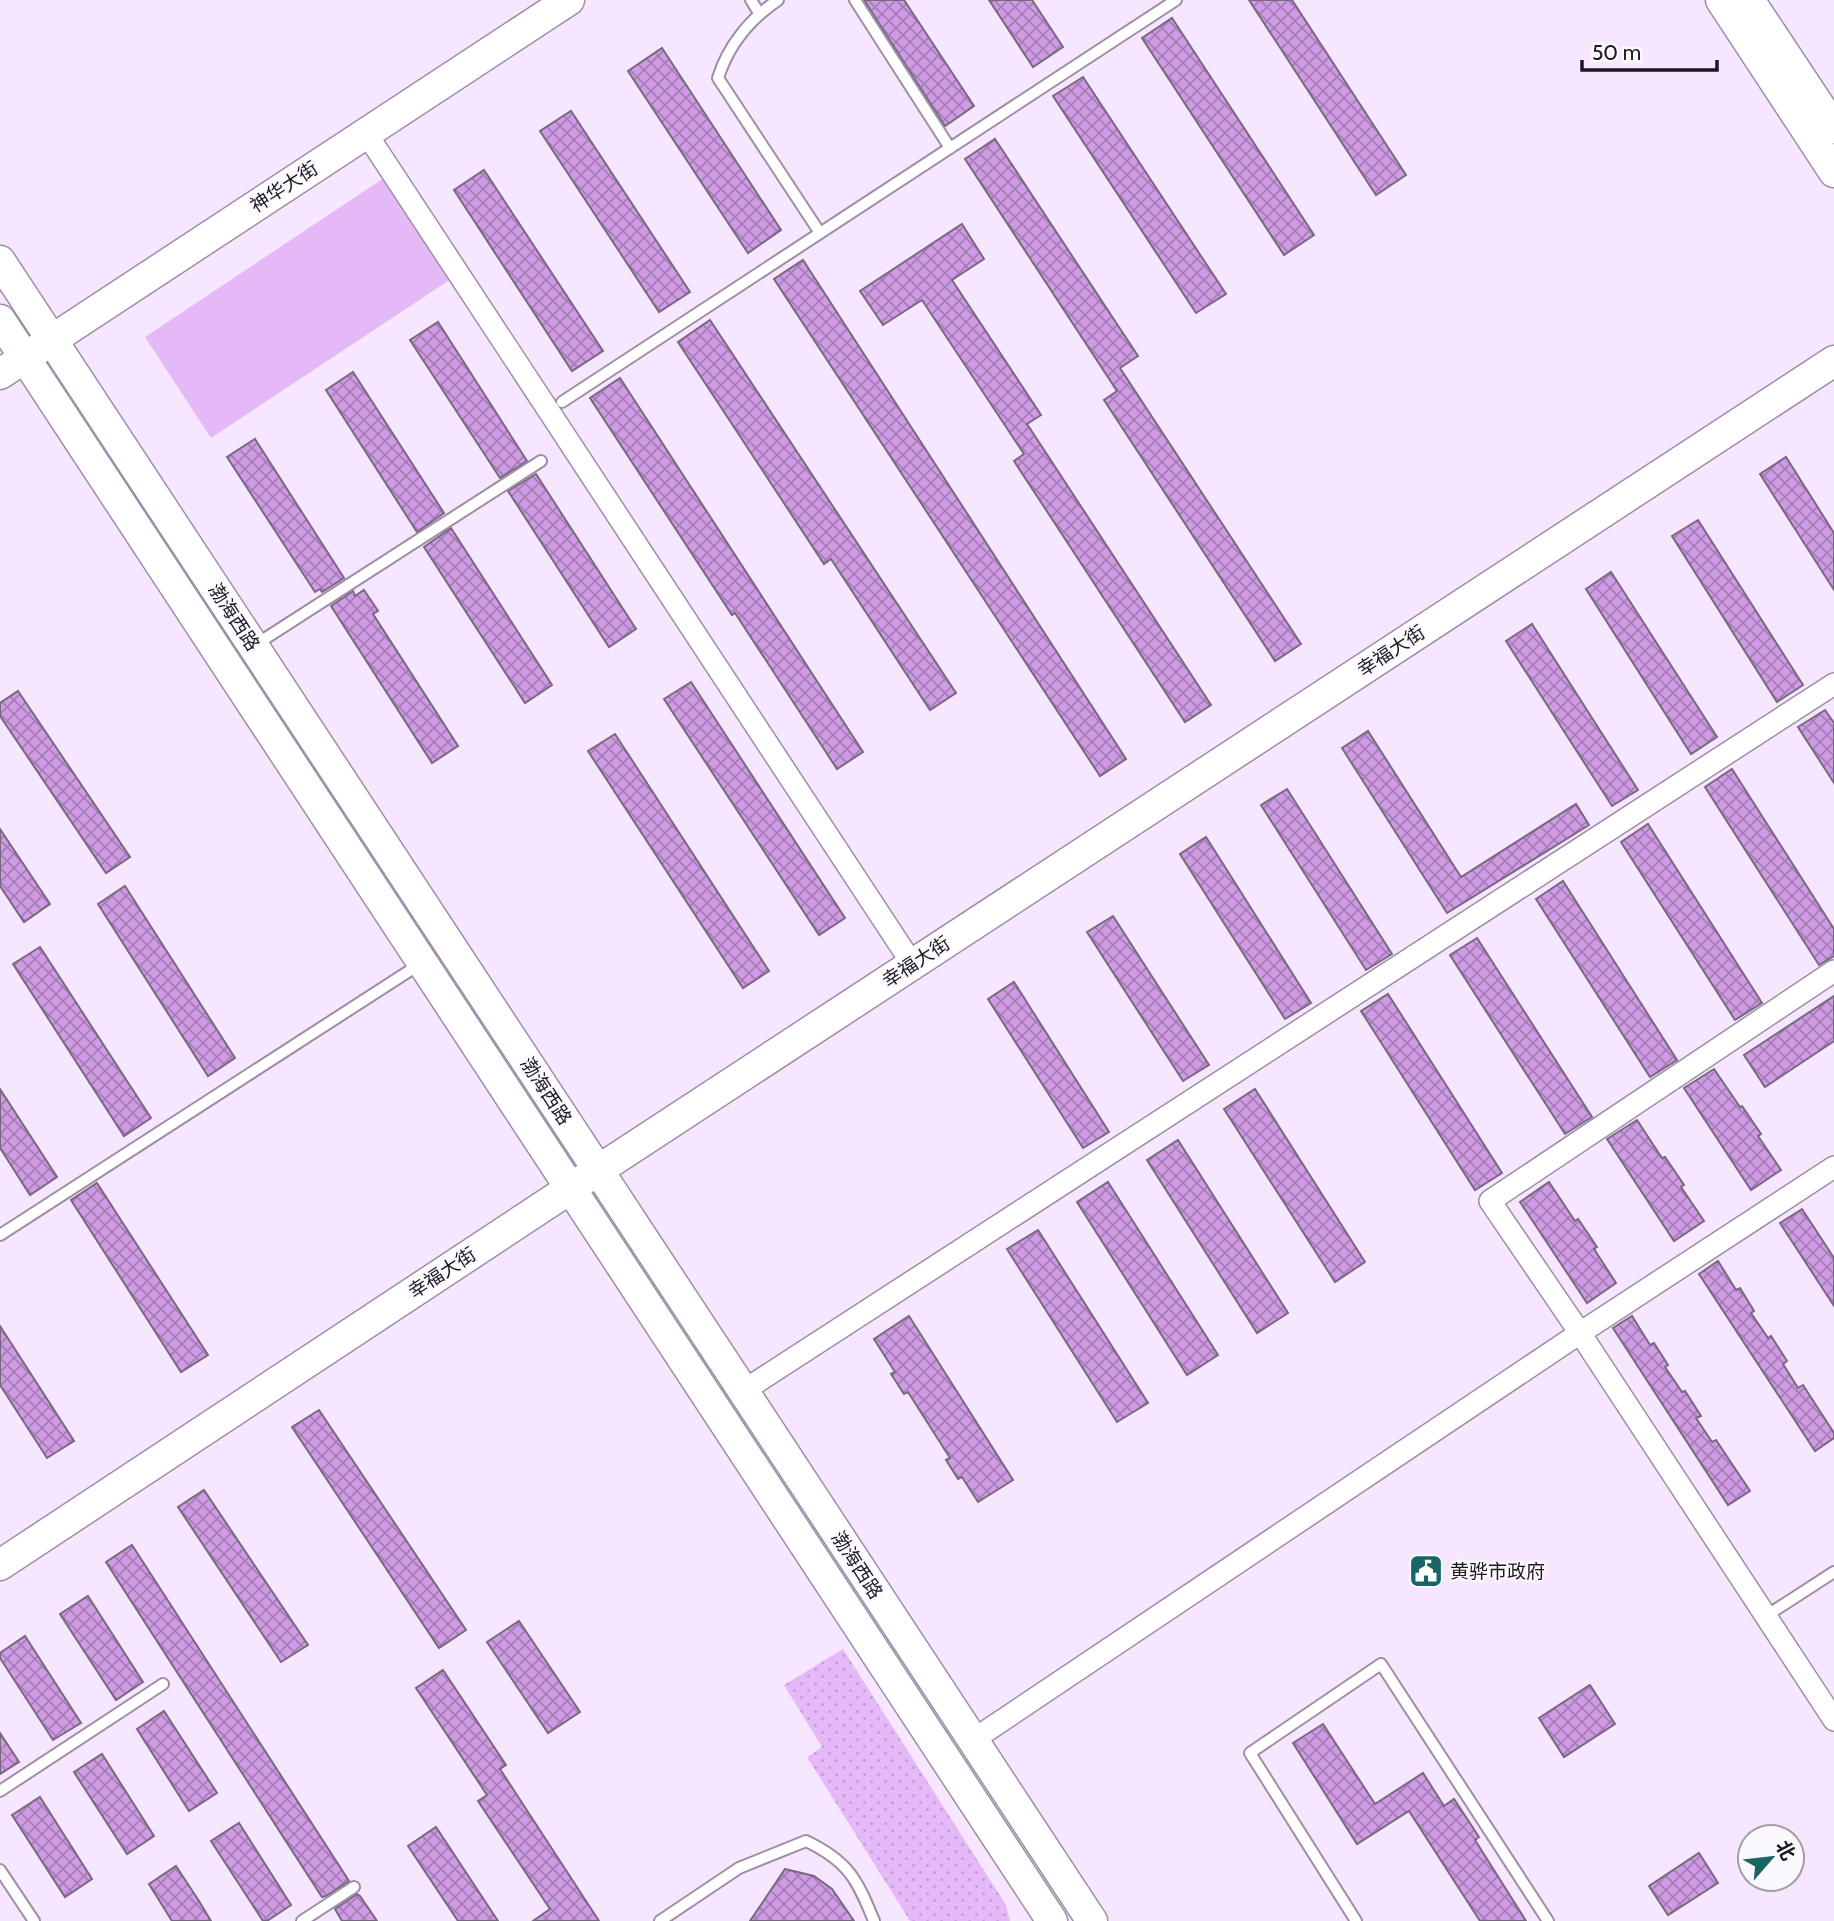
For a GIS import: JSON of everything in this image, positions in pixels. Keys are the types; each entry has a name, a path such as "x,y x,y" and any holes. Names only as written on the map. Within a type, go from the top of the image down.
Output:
{"main road":[{"name":"神华大街","path":"46,331 532,0"},
{"name":"神华大街","path":"0,374 10,342 46,331 366,134 569,0"},
{"path":"1721,0 1834,172"},
{"path":"1749,0 1834,128"},
{"name":"渤海西路","path":"0,261 1092,1921"},
{"name":"渤海西路","path":"10,342 423,962 1052,1921"},
{"name":"幸福大街","path":"0,1565 1834,361"}],"street":[{"path":"366,134 913,965"},
{"path":"743,1391 1834,684"},
{"path":"1834,971 1490,1201 1834,1720"},
{"path":"973,1740 1580,1333 1834,1167"}],"lane":[{"path":"751,0 759,13"},
{"path":"778,0 759,13 724,58 718,78 820,233"},
{"path":"855,0 950,148"},
{"path":"562,402 1176,0"},
{"path":"253,646 541,461"},
{"path":"0,1235 423,962"},
{"path":"1766,1616 1834,1572"},
{"path":"1356,1921 1250,1753 1381,1664 1548,1921"},
{"path":"0,1791 163,1685"},
{"path":"660,1921 739,1868 806,1840 827,1851 855,1877 874,1921"},
{"path":"0,1870 34,1921"},
{"path":"302,1921 354,1887"}],"shaded area":[{"path":"384,178 451,279 211,438 145,337"},
{"path":"843,1649 1006,1905 1010,1921 910,1921 807,1757 822,1747 784,1685"}],"building":[{"path":"864,0 904,0 974,106 945,126"},
{"path":"989,0 1032,0 1063,47 1033,67"},
{"path":"1249,0 1292,0 1406,175 1376,195"},
{"path":"1172,18 1314,235 1284,255 1142,38"},
{"path":"662,48 781,230 748,253 628,71"},
{"path":"1083,77 1226,294 1196,313 1053,96"},
{"path":"571,111 690,292 659,312 540,131"},
{"path":"995,139 1138,356 1120,368 1301,644 1275,661 1104,400 1117,391 965,159"},
{"path":"484,170 603,351 572,371 454,190"},
{"path":"962,224 984,259 952,280 1041,415 1027,424 1211,705 1185,722 1014,461 1024,454 922,300 883,325 860,291"},
{"path":"803,260 1126,759 1100,776 774,279"},
{"path":"710,320 956,693 930,710 831,559 824,564 678,342"},
{"path":"438,322 527,461 500,478 410,340"},
{"path":"353,372 444,513 417,532 326,390"},
{"path":"620,378 863,752 837,769 590,398"},
{"path":"255,439 344,578 322,592 320,589 315,592 227,457"},
{"path":"1786,457 1834,533 1834,590 1760,474"},
{"path":"536,474 636,629 609,647 508,491"},
{"path":"1698,520 1803,685 1777,702 1672,536"},
{"path":"451,528 552,685 525,703 424,547"},
{"path":"1611,572 1717,737 1691,754 1586,589"},
{"path":"364,590 378,611 373,614 458,746 432,763 331,606 353,591 355,596"},
{"path":"1532,624 1638,790 1612,806 1506,641"},
{"path":"691,682 845,918 819,935 664,699"},
{"path":"18,691 130,857 106,873 0,716 0,703"},
{"path":"1825,710 1834,723 1834,783 1798,727"},
{"path":"1368,731 1461,877 1576,804 1589,825 1447,913 1342,748"},
{"path":"615,734 769,971 743,988 588,751"},
{"path":"1732,769 1834,929 1834,956 1819,965 1705,787"},
{"path":"1287,789 1392,954 1366,970 1261,805"},
{"path":"1648,824 1762,1003 1735,1020 1621,842"},
{"path":"0,829 50,904 24,922 0,886"},
{"path":"1206,837 1311,1003 1285,1019 1180,854"},
{"path":"1563,881 1677,1060 1650,1077 1536,899"},
{"path":"125,886 235,1058 208,1076 98,904"},
{"path":"1113,916 1209,1065 1183,1081 1087,932"},
{"path":"1477,938 1592,1117 1565,1134 1450,955"},
{"path":"40,947 151,1118 124,1136 13,964"},
{"path":"1014,982 1109,1132 1083,1148 988,999"},
{"path":"1388,994 1502,1173 1475,1190 1361,1011"},
{"path":"1834,996 1834,1041 1765,1087 1744,1055"},
{"path":"1714,1069 1761,1134 1758,1136 1781,1170 1751,1190 1684,1088"},
{"path":"0,1089 57,1177 30,1195 0,1148"},
{"path":"1255,1089 1365,1262 1335,1282 1224,1109"},
{"path":"1637,1120 1684,1185 1681,1187 1704,1221 1674,1241 1607,1139"},
{"path":"1178,1140 1288,1313 1257,1333 1147,1160"},
{"path":"1108,1182 1218,1355 1187,1375 1077,1202"},
{"path":"1549,1182 1575,1221 1578,1219 1597,1247 1594,1249 1616,1283 1587,1303 1520,1202"},
{"path":"97,1183 208,1355 181,1372 71,1200"},
{"path":"1802,1209 1834,1258 1834,1306 1780,1223"},
{"path":"1038,1230 1148,1403 1117,1422 1007,1249"},
{"path":"1718,1261 1736,1290 1740,1288 1754,1311 1751,1313 1768,1338 1771,1336 1787,1361 1783,1364 1798,1388 1803,1385 1834,1433 1834,1438 1815,1451 1699,1274"},
{"path":"909,1316 1013,1480 978,1502 962,1477 958,1479 946,1460 950,1458 908,1392 904,1394 891,1374 895,1372 874,1339"},
{"path":"1632,1316 1650,1345 1654,1343 1668,1365 1665,1367 1701,1416 1696,1418 1712,1442 1716,1440 1750,1491 1728,1505 1613,1328"},
{"path":"0,1326 74,1441 47,1458 0,1385"},
{"path":"319,1410 466,1630 439,1648 292,1427"},
{"path":"204,1490 308,1645 281,1662 178,1507"},
{"path":"132,1545 349,1881 326,1896 322,1897 106,1562"},
{"path":"88,1596 143,1682 116,1700 60,1614"},
{"path":"519,1621 580,1712 548,1733 487,1642"},
{"path":"25,1636 81,1723 53,1740 0,1658 0,1653"},
{"path":"443,1670 506,1765 500,1769 599,1921 533,1921 550,1909 478,1801 487,1795 416,1688"},
{"path":"1590,1685 1615,1724 1564,1757 1539,1718"},
{"path":"164,1711 217,1793 189,1811 137,1729"},
{"path":"1323,1724 1375,1804 1423,1773 1444,1806 1454,1799 1479,1837 1475,1840 1526,1921 1480,1921 1409,1811 1357,1844 1293,1743"},
{"path":"0,1733 19,1762 0,1774"},
{"path":"102,1754 154,1836 127,1854 74,1772"},
{"path":"40,1797 92,1879 65,1897 12,1815"},
{"path":"239,1823 291,1905 267,1921 263,1921 211,1841"},
{"path":"436,1827 498,1921 458,1921 408,1846"},
{"path":"1699,1853 1718,1883 1668,1915 1649,1886"},
{"path":"176,1866 211,1921 172,1921 149,1884"},
{"path":"785,1869 814,1876 832,1889 854,1921 750,1921"},
{"path":"357,1894 377,1921 342,1921 335,1909"}],"place":[{"name":"黄骅市政府","path":"1426,1571"}]}
